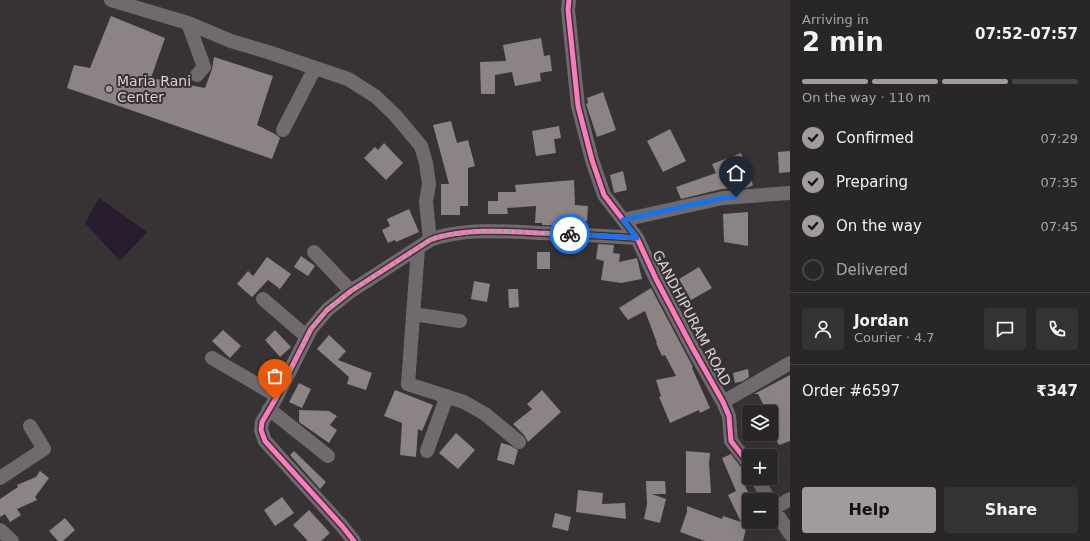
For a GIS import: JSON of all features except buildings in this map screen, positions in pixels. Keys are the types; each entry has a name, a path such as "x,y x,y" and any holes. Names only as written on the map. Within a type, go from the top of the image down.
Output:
{"street":[{"path":"111,0 188,23 231,41 348,79 375,96 395,115 421,146 426,163 428,184 426,202 430,240"},
{"name":"GANDHIPURAM ROAD","path":"569,0 568,10 578,106 592,160 604,195 637,238 656,279 723,402 729,416 731,441 742,455"},
{"path":"188,23 204,67 198,75"},
{"path":"283,130 315,68"},
{"path":"623,220 723,198 790,193"},
{"path":"354,541 264,441 261,430 261,426 269,409 311,329 327,310 351,291 430,240 439,236 506,231 637,238"},
{"path":"418,248 408,384 464,402 485,414 519,442"},
{"path":"314,252 351,291"},
{"path":"263,299 307,337"},
{"path":"413,314 460,322"},
{"path":"212,358 277,396"},
{"path":"723,402 790,362"},
{"path":"427,451 446,396"},
{"path":"269,409 328,456"},
{"path":"0,478 44,449 30,426"},
{"path":"778,503 790,499"},
{"path":"778,516 790,534"},
{"path":"0,530 12,541"}],"shaded area":[{"path":"99,198 147,232 120,261 85,223"}],"cycle path":[{"path":"569,0 568,10 578,106 592,160 604,195 637,238 656,279 723,402 729,416 731,441 742,455"},
{"path":"354,541 265,441 261,430 262,422 275,400 311,329 327,310 351,291 430,240 442,236 470,232 499,231 637,238"}],"way so far":[{"path":"275,400 311,329 327,310 351,291 430,240 439,236 506,231 570,234"}],"place":[{"name":"Maria Rani Center","path":"109,89"}],"route":[{"path":"570,234 637,238 623,220 723,198 736,197"}]}
